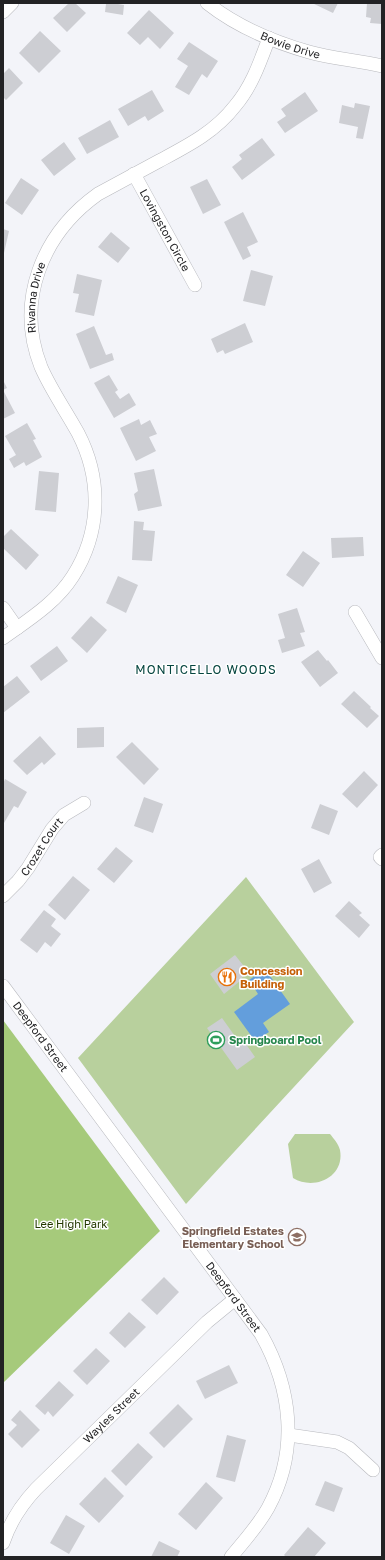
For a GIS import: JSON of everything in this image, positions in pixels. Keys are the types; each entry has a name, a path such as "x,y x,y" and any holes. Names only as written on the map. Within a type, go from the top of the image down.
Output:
{"street":[{"path":"3,12 12,3"},
{"name":"Bowie Drive","path":"207,3 237,23 269,38 310,52 382,66"},
{"name":"Rivanna Drive","path":"3,638 51,602 72,577 82,561 88,544 93,526 95,509 94,479 87,454 78,434 47,380 36,349 32,314 33,295 42,261 50,244 72,215 98,194 196,141 225,118 236,106 248,88 255,75 269,38"},
{"name":"Lovingston Circle","path":"134,174 195,285"},
{"path":"3,608 17,628"},
{"path":"355,612 382,658"},
{"name":"Crozet Court","path":"3,896 28,868 52,829 64,815 84,802"},
{"path":"382,855 380,857 382,859"},
{"name":"Deepford Street","path":"3,986 261,1334 277,1366 287,1406 289,1435 283,1468 274,1496 260,1522 232,1557"},
{"name":"Wayles Street","path":"3,1543 13,1519 36,1489 207,1322 235,1299"},
{"path":"289,1435 337,1442 349,1448 373,1470"}],"green space":[{"name":"Springboard Pool","path":"246,877 354,1022 186,1204 78,1058"},
{"name":"Lee High Park","path":"3,1020 160,1231 3,1383"},
{"path":"295,1134 330,1134 340,1150 338,1168 333,1174 326,1179 310,1183 301,1182 293,1178 288,1144"}],"water":[{"path":"265,969 290,1004 263,1023 269,1032 255,1041 234,1012 258,994 249,980"}],"building":[{"path":"69,3 75,3 86,13 67,32 53,18"},
{"path":"102,3 118,3 124,5 123,15 105,12 106,4"},
{"path":"312,3 338,3 333,13"},
{"path":"367,3 382,3 382,24 370,23 371,18 366,17"},
{"path":"149,10 174,33 160,49 148,37 140,45 127,33"},
{"path":"40,31 61,51 39,73 19,53"},
{"path":"189,42 218,61 207,78 202,74 189,95 175,87 188,66 177,59"},
{"path":"9,68 23,83 6,100 3,97 3,74"},
{"path":"152,90 164,111 148,121 145,116 128,126 118,109"},
{"path":"305,92 318,111 285,133 277,122 286,116 281,109"},
{"path":"355,103 370,106 363,139 356,138 358,127 339,123 342,105 354,108"},
{"path":"110,120 119,137 87,154 78,138"},
{"path":"262,138 275,155 242,180 232,167 242,159 239,155"},
{"path":"64,142 76,159 54,176 41,160"},
{"path":"21,178 39,190 22,215 5,203"},
{"path":"207,179 221,205 203,214 190,187"},
{"path":"243,212 258,242 247,247 251,256 243,260 224,222"},
{"path":"3,229 9,231 4,253 3,253"},
{"path":"111,232 130,248 118,263 98,247"},
{"path":"251,270 273,276 265,306 243,301"},
{"path":"77,274 102,280 94,316 75,312 79,294 73,293"},
{"path":"245,323 253,342 225,354 223,350 217,353 211,339"},
{"path":"94,326 106,355 112,353 114,360 90,369 76,334"},
{"path":"109,375 118,390 115,392 120,399 129,393 136,405 114,418 94,383"},
{"path":"3,380 7,388 3,390"},
{"path":"3,390 15,413 3,419"},
{"path":"139,419 141,425 150,420 157,434 149,437 156,451 136,461 120,428"},
{"path":"27,423 36,439 33,440 42,457 26,466 24,462 14,468 9,459 16,455 5,436"},
{"path":"154,469 162,506 138,511 134,494 138,491 134,473"},
{"path":"39,471 59,473 56,512 35,510"},
{"path":"134,521 144,522 143,530 155,531 152,561 132,560"},
{"path":"11,529 39,555 26,570 3,548 3,537"},
{"path":"363,537 364,556 332,558 331,538"},
{"path":"303,551 320,563 303,587 286,575"},
{"path":"118,576 138,585 126,613 106,603"},
{"path":"297,608 305,632 300,633 305,646 282,653 278,640 285,638 278,614"},
{"path":"91,616 107,630 87,653 71,638"},
{"path":"57,646 68,661 41,681 30,666"},
{"path":"318,650 338,673 320,687 301,662"},
{"path":"17,676 30,692 3,713 3,687"},
{"path":"354,691 379,716 367,728 341,704"},
{"path":"104,727 104,747 77,748 77,728"},
{"path":"40,736 56,754 44,765 42,762 27,775 13,761"},
{"path":"132,742 159,769 144,785 116,757"},
{"path":"364,771 378,785 357,808 342,794"},
{"path":"5,779 27,792 18,808 14,806 3,823 3,784"},
{"path":"144,797 163,804 153,833 134,826"},
{"path":"320,804 338,811 329,835 311,828"},
{"path":"116,847 133,861 114,883 97,869"},
{"path":"319,859 332,883 314,893 301,869"},
{"path":"73,876 90,890 65,920 48,905"},
{"path":"349,901 362,913 359,915 370,925 359,938 335,916"},
{"path":"44,910 56,919 51,926 61,934 51,947 45,942 37,953 20,940"},
{"name":"Concession Building","path":"235,955 247,970 240,981 224,994 210,974"},
{"path":"222,1018 237,1039 241,1037 255,1057 237,1070 207,1028"},
{"path":"164,1277 179,1292 157,1315 141,1300"},
{"path":"129,1312 146,1327 125,1348 109,1333"},
{"path":"96,1348 110,1361 87,1385 73,1371"},
{"path":"229,1365 238,1383 205,1399 196,1381"},
{"path":"59,1381 74,1395 53,1417 48,1411 45,1415 35,1406"},
{"path":"178,1404 193,1419 164,1448 149,1433"},
{"path":"20,1410 40,1430 22,1448 8,1434 17,1425 11,1420"},
{"path":"227,1435 246,1440 235,1482 216,1477"},
{"path":"138,1443 153,1457 126,1486 111,1471"},
{"path":"105,1477 124,1496 99,1523 79,1504"},
{"path":"325,1481 343,1488 334,1512 315,1505"},
{"path":"206,1482 223,1498 196,1530 178,1514"},
{"path":"66,1515 85,1526 69,1554 50,1543"},
{"path":"308,1527 326,1543 314,1557 286,1557 284,1555"},
{"path":"159,1541 180,1551 177,1557 151,1557"}],"place":[{"name":"Concession Building","path":"227,977"},
{"name":"Springboard Pool","path":"216,1040"},
{"name":"Springfield Estates Elementary School","path":"297,1237"}],"district":[{"name":"MONTICELLO WOODS","path":"206,670"}]}
